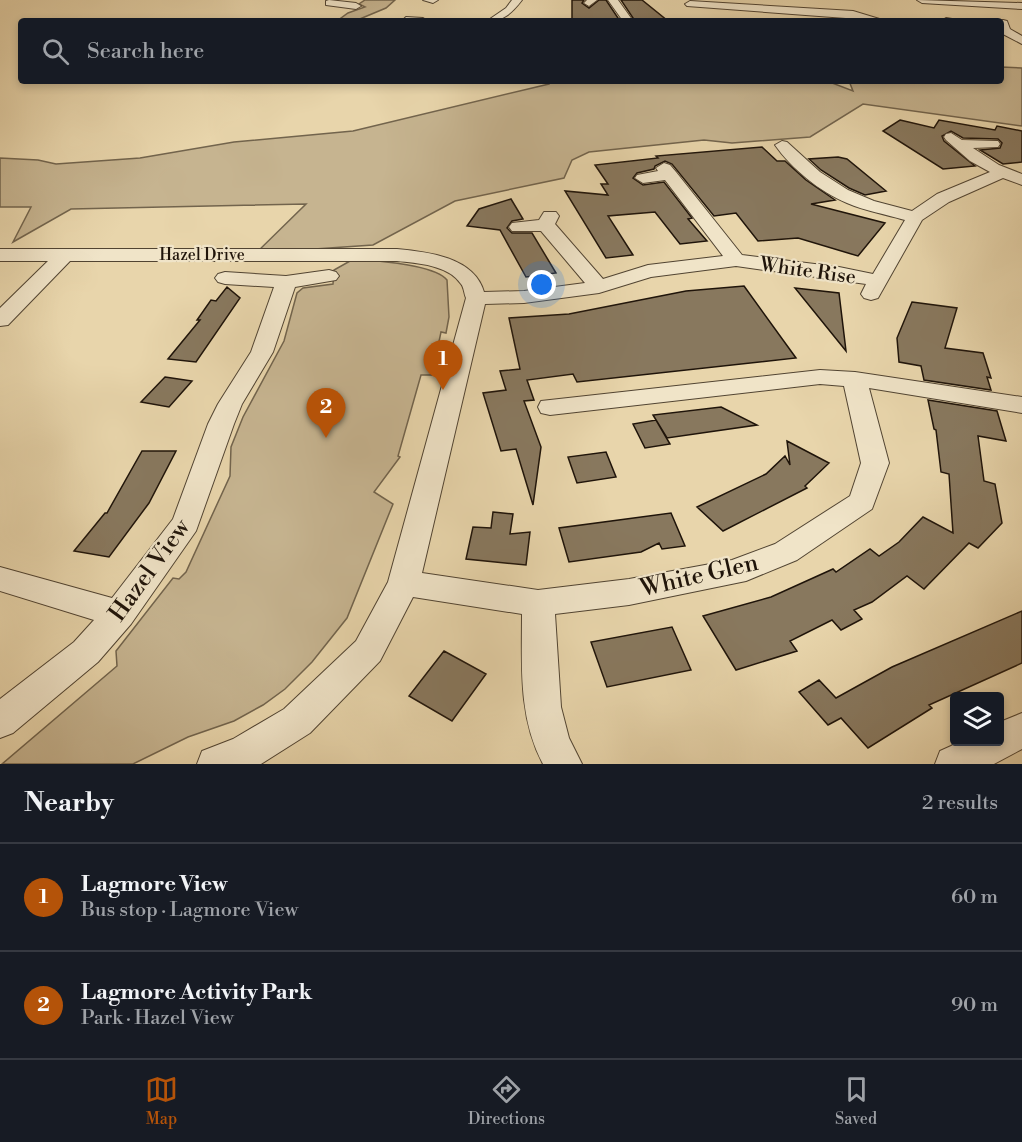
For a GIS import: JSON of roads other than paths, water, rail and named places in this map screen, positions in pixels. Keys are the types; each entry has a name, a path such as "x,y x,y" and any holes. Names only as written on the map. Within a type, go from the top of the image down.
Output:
{"street":[{"path":"428,0 433,0"},
{"path":"497,18 517,0"},
{"path":"604,0 613,0 626,18"},
{"path":"922,0 1020,3"},
{"path":"329,3 354,4"},
{"path":"852,14 857,3"},
{"path":"958,4 997,10 1014,9 1020,3"},
{"path":"697,4 852,14 869,18"},
{"path":"791,18 795,11"},
{"path":"1006,23 1005,31 1021,40"},
{"path":"993,144 955,140 970,154 1002,173 1022,180"},
{"path":"809,150 785,148 810,172 848,197 915,217"},
{"name":"White Rise","path":"644,178 667,171 736,260"},
{"name":"White Rise","path":"476,298 524,297 599,287 648,271 736,260 839,273 874,289 915,217 943,198 1002,173"},
{"path":"518,227 548,221 599,287"},
{"name":"Hazel Drive","path":"0,255 405,256 456,270 471,282 476,298"},
{"path":"0,320 65,255"},
{"path":"225,278 286,282 329,276"},
{"name":"Hazel View","path":"0,721 86,652 119,614 186,524 221,424 230,404 262,352 286,282"},
{"path":"216,764 246,752 297,721 368,651 404,583 476,298"},
{"path":"550,407 598,411 820,377 855,379 1022,405"},
{"name":"White Glen","path":"404,583 538,603 629,592 735,572 786,552 862,502 875,463 855,379"},
{"path":"0,579 119,614"},
{"path":"538,603 543,712 563,764"},
{"path":"1004,739 1022,730"},
{"path":"954,764 989,746"}],"place":[{"name":"Lagmore View","path":"443,390"},
{"name":"Lagmore Activity Park","path":"326,438"}]}
